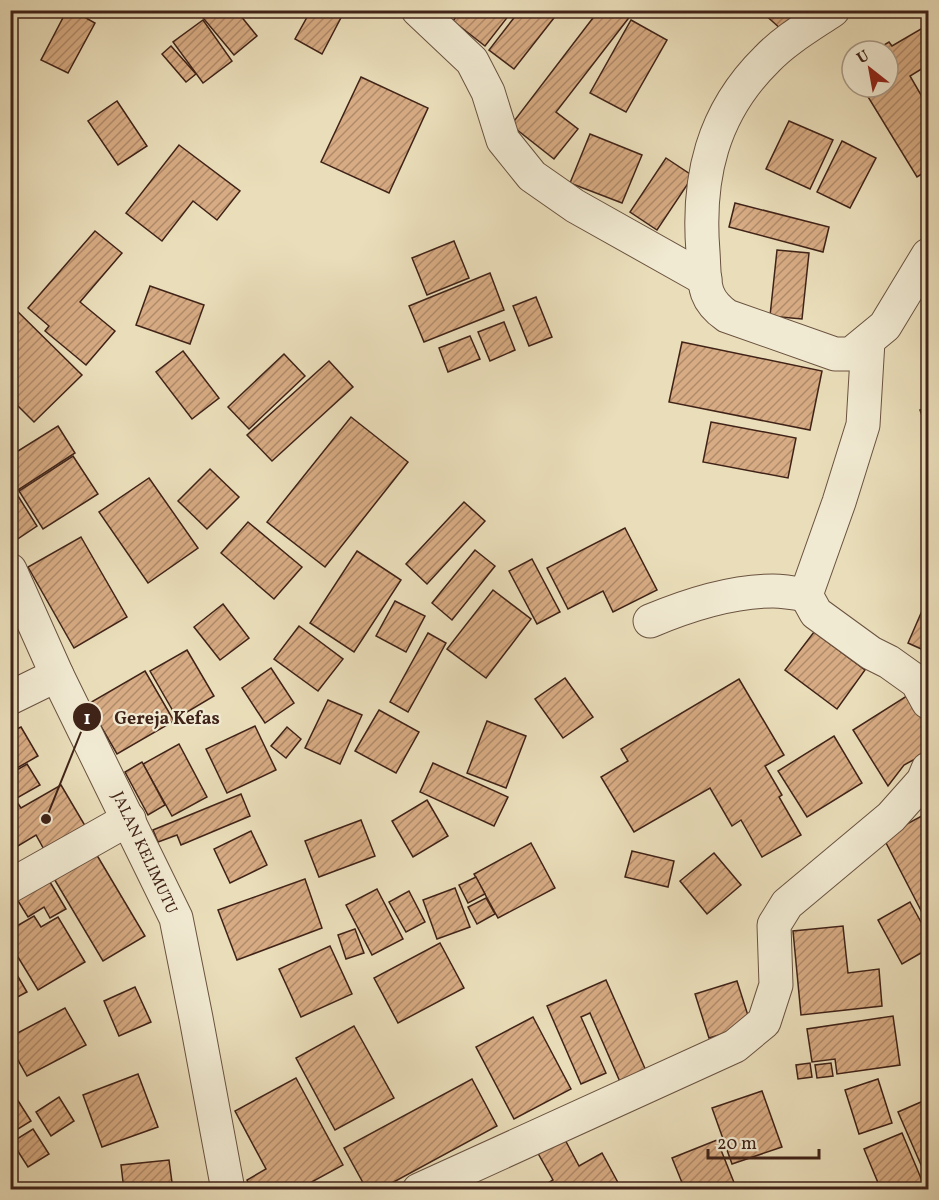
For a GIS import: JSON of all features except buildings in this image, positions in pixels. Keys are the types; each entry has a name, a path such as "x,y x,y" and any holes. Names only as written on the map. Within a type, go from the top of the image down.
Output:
{"street":[{"path":"418,10 472,61 489,92 503,140 531,176 575,206 705,279"},
{"path":"833,10 767,59 733,100 712,145 703,185 701,227 706,293 717,309 747,325 835,354 851,354 885,326 928,255"},
{"path":"868,342 863,425 806,595 816,613 871,653 889,662 917,682 928,702"},
{"name":"JALAN KELIMUTU","path":"10,570 57,675 176,918 228,1190"},
{"path":"650,621 691,604 730,596 773,591 806,595"},
{"path":"10,698 57,675"},
{"path":"419,1190 735,1046 764,1022 776,985 774,925 787,904 891,816 923,781 928,769"},
{"path":"10,886 129,819"}],"place":[{"name":"Gereja Kefas","path":"46,819"}]}
